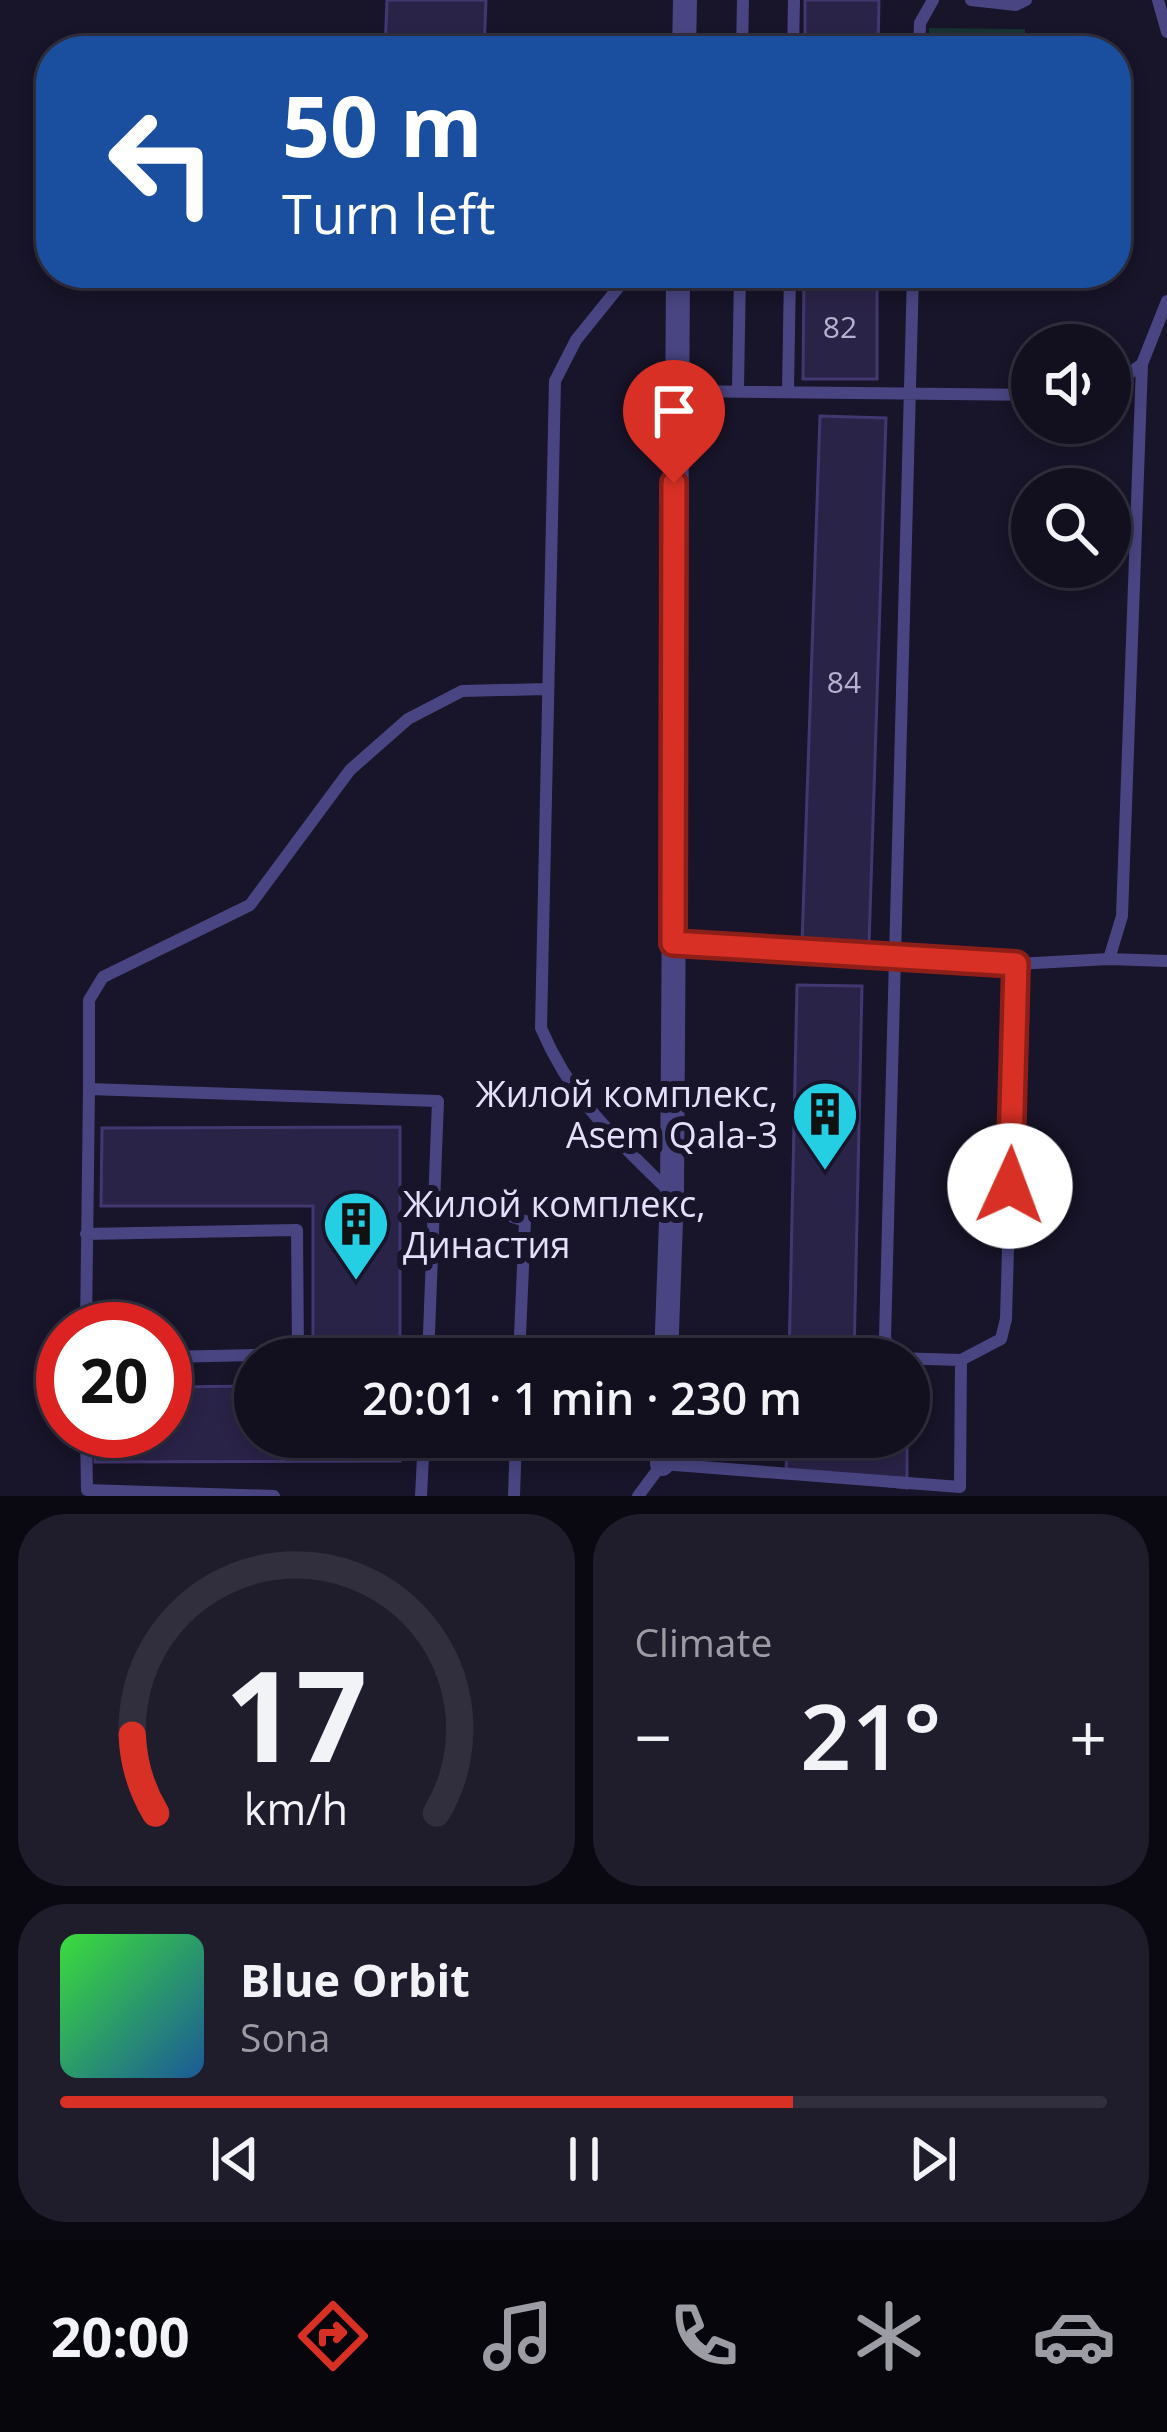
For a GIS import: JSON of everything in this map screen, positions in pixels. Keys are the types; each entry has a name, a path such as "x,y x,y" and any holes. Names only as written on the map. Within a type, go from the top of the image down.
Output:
{"street":[{"path":"684,36 685,0"},
{"path":"667,1338 672,1194 678,288"},
{"path":"662,1458 662,1464"}],"lane":[{"path":"742,36 743,0"},
{"path":"794,0 794,36"},
{"path":"920,36 920,22 933,0"},
{"path":"971,0 1016,5 1026,0"},
{"path":"1158,0 1167,32"},
{"path":"619,288 576,340 555,381 541,1028 562,1078 588,1112 672,1194"},
{"path":"738,388 740,288"},
{"path":"788,389 790,288"},
{"path":"912,288 884,1338 894,1358 961,1360 1001,1339 1006,1319 1016,964"},
{"path":"1109,959 1122,916 1142,364 1167,301"},
{"path":"1131,372 1142,364"},
{"path":"675,391 738,388 1011,395"},
{"path":"86,1302 88,1000 104,977 250,905 350,770 408,719 462,691 546,689"},
{"path":"673,943 1016,964 1167,961"},
{"path":"89,1089 439,1101 429,1338"},
{"path":"436,1204 488,1209 525,1221 520,1338"},
{"path":"86,1234 297,1230 298,1354 192,1356"},
{"path":"638,1496 662,1464 960,1487 961,1360"},
{"path":"86,1458 86,1490 274,1496"},
{"path":"421,1496 423,1458"},
{"path":"514,1496 515,1458"}],"green space":[{"path":"929,28 1025,29 1025,36 929,36"}],"building":[{"path":"387,0 486,0 485,36 386,36"},
{"path":"805,0 879,0 878,36 805,36"},
{"path":"804,288 877,288 877,379 803,379"},
{"path":"820,416 886,418 869,945 802,943"},
{"name":"Жилой комплекс, Asem Qala-3","path":"797,985 862,986 854,1338 789,1338"},
{"name":"Жилой комплекс, Династия","path":"400,1127 400,1338 313,1338 313,1206 101,1206 102,1128"},
{"path":"234,1386 234,1458 400,1461 95,1462 95,1458 192,1458 192,1387"},
{"path":"786,1458 907,1458 907,1488 786,1474"}],"place":[{"name":"Жилой комплекс, Asem Qala-3","path":"825,1173"},
{"name":"Жилой комплекс, Династия","path":"356,1283"}],"route":[{"path":"674,483 673,943 1016,964 1010,1186"}]}
